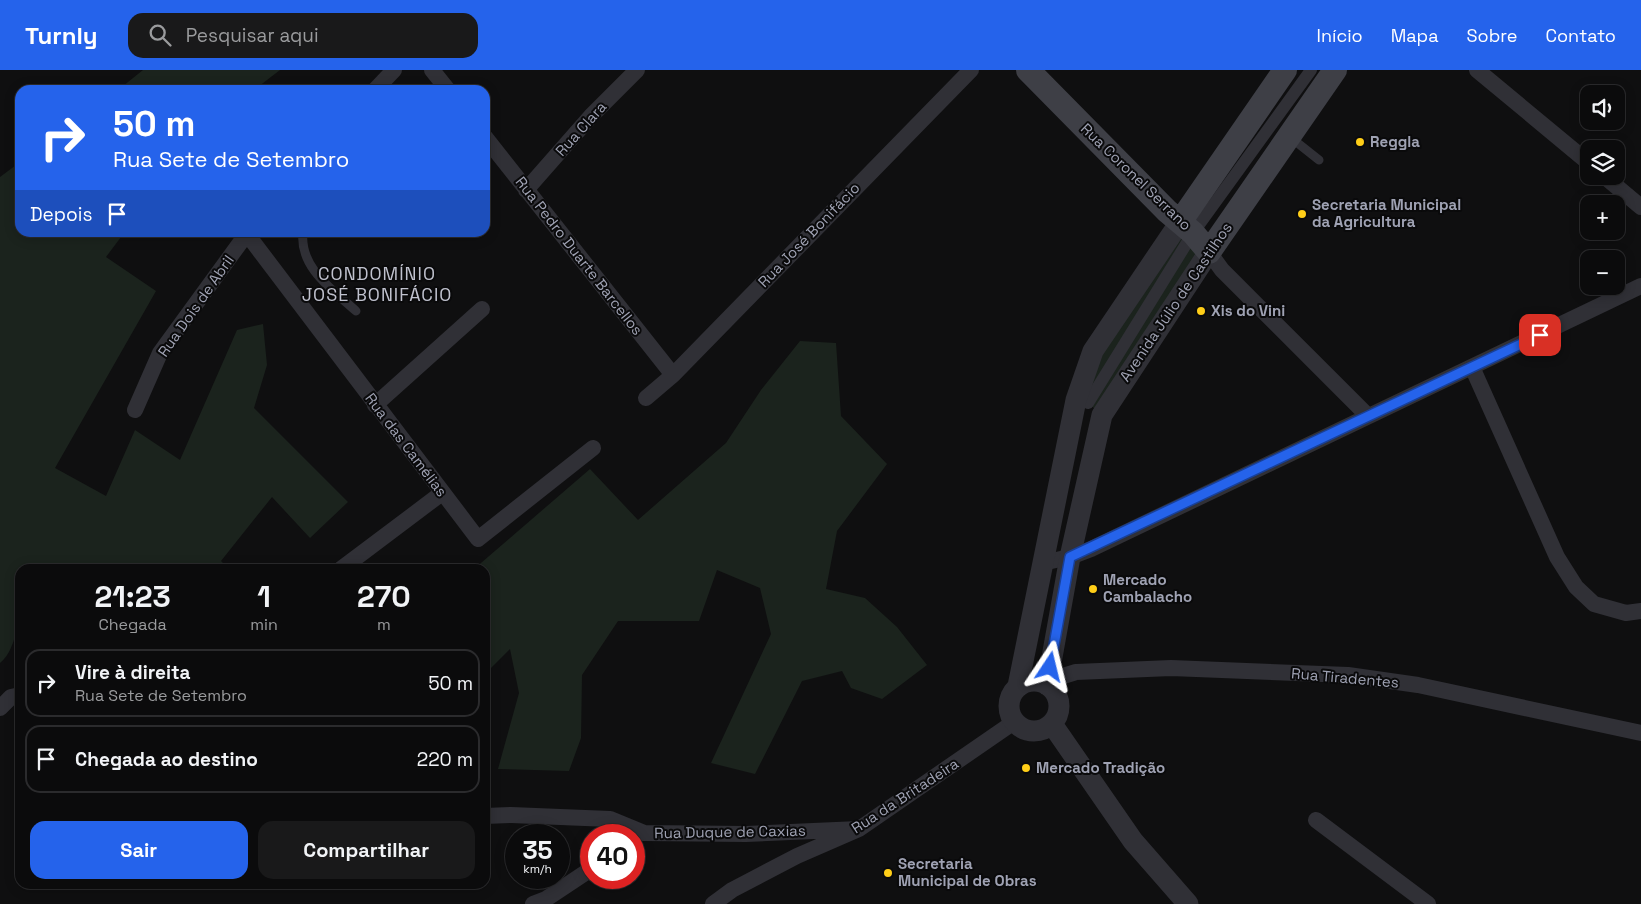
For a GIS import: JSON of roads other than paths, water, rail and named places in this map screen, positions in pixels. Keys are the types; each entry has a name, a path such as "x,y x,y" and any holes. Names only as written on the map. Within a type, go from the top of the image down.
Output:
{"main road":[{"name":"Rua Coronel Serrano","path":"1028,70 1209,252"},
{"name":"Avenida Júlio de Castilhos","path":"1209,252 1217,203 1285,70"},
{"name":"Avenida Júlio de Castilhos","path":"1186,227 1217,203 1288,136 1335,70"}],"street":[{"path":"380,85 394,70"},
{"path":"432,70 444,85"},
{"name":"Rua Clara","path":"526,190 591,116 637,70"},
{"name":"Rua José Bonifácio","path":"646,398 673,375 971,70"},
{"path":"1217,203 1311,70"},
{"path":"1477,70 1580,156"},
{"name":"Rua Pedro Duarte Barcellos","path":"490,143 673,375"},
{"path":"1615,185 1641,207"},
{"name":"Avenida Júlio de Castilhos","path":"1047,685 1070,557 1093,351 1186,227"},
{"name":"Rua Dois de Abril","path":"136,410 160,352 245,237"},
{"name":"Rua das Camélias","path":"251,237 478,539 592,448"},
{"name":"Avenida Júlio de Castilhos","path":"1018,686 1042,563 1088,406 1209,252"},
{"name":"Rua Coronel Serrano","path":"1209,252 1222,270 1367,415"},
{"path":"1042,563 1070,557 1641,286"},
{"path":"376,405 482,308"},
{"path":"1472,367 1557,557 1576,587 1594,604 1626,613 1641,611"},
{"path":"348,564 442,493"},
{"name":"Rua Tiradentes","path":"1047,685 1060,677 1076,672 1171,668 1348,675 1418,685 1641,732"},
{"path":"1036,682 1047,685 1056,695 1059,703 1057,718 1045,728 1022,728 1014,722 1009,708 1010,700 1018,686 1036,682"},
{"path":"0,708 15,696"},
{"name":"Rua da Britadeira","path":"712,904 732,890 789,860 858,829 1014,722"},
{"path":"1045,728 1074,758 1133,841 1188,904"},
{"name":"Rua Duque de Caxias","path":"490,816 511,814 610,819 618,824"},
{"path":"1316,820 1428,904"},
{"name":"Rua Duque de Caxias","path":"645,837 858,829"},
{"path":"1163,875 1166,904"},
{"path":"533,904 546,900 580,877"}],"lane":[{"path":"1288,136 1319,160"},
{"path":"303,237 305,257 316,274 356,311"}],"place":[{"name":"Reggla","path":"1360,142"},
{"name":"Secretaria Municipal da Agricultura","path":"1302,214"},
{"name":"Xis do Vini","path":"1201,311"},
{"name":"Mercado Cambalacho","path":"1093,589"},
{"name":"Mercado Tradição","path":"1026,768"},
{"name":"Secretaria Municipal de Obras","path":"888,873"}],"district":[{"name":"CONDOMÍNIO JOSÉ BONIFÁCIO","path":"377,284"}]}
